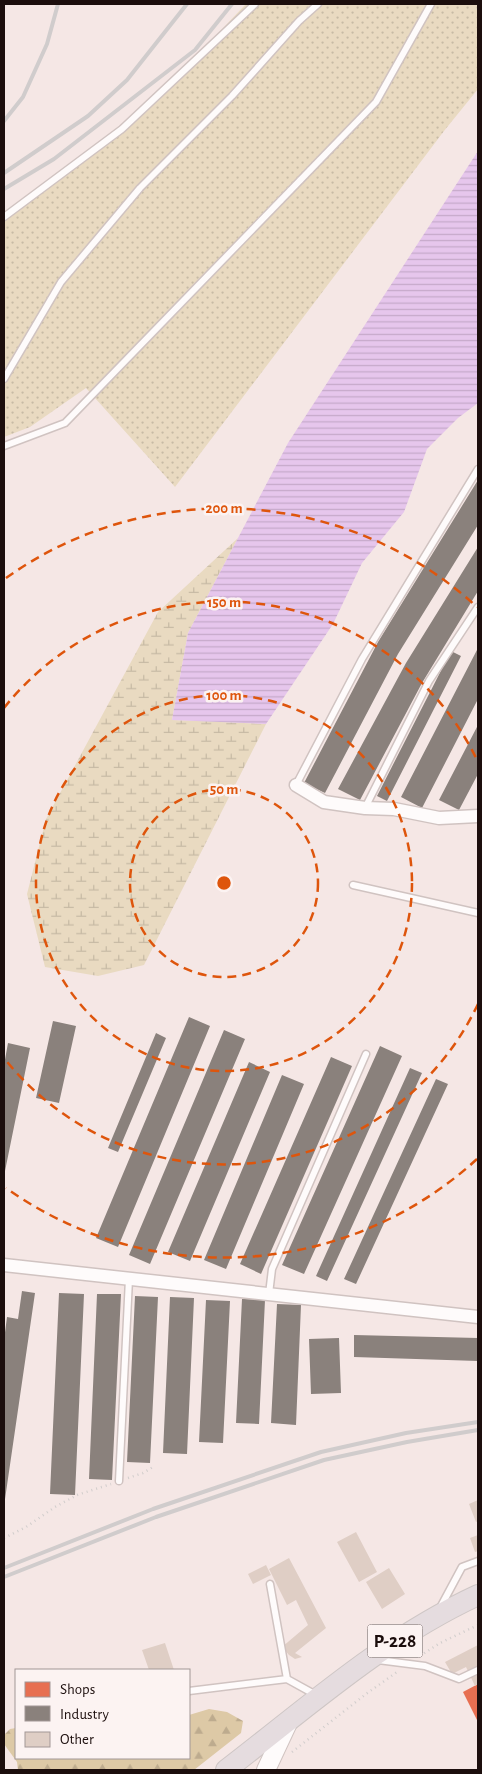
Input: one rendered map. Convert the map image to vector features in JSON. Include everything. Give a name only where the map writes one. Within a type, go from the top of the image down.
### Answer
[{"type":"highway","name":"Р-228","points":[[237,1770],[288,1723],[369,1659],[417,1627],[478,1595]]},
{"type":"highway","name":"Р-228","points":[[226,1770],[288,1723]]},
{"type":"main road","points":[[266,1770],[288,1723]]},
{"type":"street","points":[[296,786],[324,802],[365,808],[394,809],[439,818],[478,816]]},
{"type":"street","points":[[4,1265],[478,1317]]},
{"type":"lane","points":[[4,217],[122,129],[254,4]]},
{"type":"lane","points":[[4,379],[67,274],[140,188],[232,96],[299,20],[318,4]]},
{"type":"lane","points":[[4,446],[65,423],[376,102],[431,4]]},
{"type":"lane","points":[[296,786],[362,659],[478,469]]},
{"type":"lane","points":[[365,808],[429,681],[478,607]]},
{"type":"lane","points":[[353,885],[478,913]]},
{"type":"lane","points":[[269,1294],[272,1269],[366,1054]]},
{"type":"lane","points":[[119,1481],[129,1279]]},
{"type":"lane","points":[[436,1616],[462,1567],[478,1561]]},
{"type":"lane","points":[[270,1584],[287,1679]]},
{"type":"lane","points":[[369,1659],[425,1666],[459,1679],[478,1670]]},
{"type":"lane","points":[[190,1692],[287,1679],[319,1697]]},
{"type":"path","points":[[4,1538],[26,1527],[55,1507],[77,1495],[143,1473],[153,1467]]},
{"type":"path","points":[[290,1753],[366,1694],[409,1664],[440,1643],[478,1625]]},
{"type":"green space","points":[[246,4],[478,4],[478,89],[444,131],[175,487],[86,388],[30,427],[4,437],[4,219],[126,130]]},
{"type":"green space","points":[[238,538],[188,633],[172,720],[266,724],[144,965],[98,976],[45,967],[27,894],[46,819],[158,612]]},
{"type":"green space","points":[[209,1709],[227,1712],[243,1721],[241,1733],[194,1770],[18,1770],[17,1762],[4,1744],[4,1735],[10,1729],[15,1728],[15,1759],[190,1759],[190,1715]]},
{"type":"shaded area","points":[[478,151],[478,403],[458,418],[427,449],[404,512],[362,563],[333,624],[266,724],[172,720],[188,633],[288,443]]},
{"type":"building: Shops","points":[[478,1684],[478,1722],[463,1692]]},
{"type":"building: Industry","points":[[478,480],[478,525],[398,654],[325,793],[304,783],[378,642]]},
{"type":"building: Industry","points":[[478,547],[478,591],[422,683],[360,800],[338,789],[406,663]]},
{"type":"building: Industry","points":[[478,648],[478,699],[422,808],[401,797]]},
{"type":"building: Industry","points":[[451,651],[461,656],[387,801],[377,796]]},
{"type":"building: Industry","points":[[478,725],[478,774],[459,810],[439,800]]},
{"type":"building: Industry","points":[[189,1017],[210,1026],[118,1247],[96,1238]]},
{"type":"building: Industry","points":[[53,1021],[76,1026],[59,1103],[36,1098]]},
{"type":"building: Industry","points":[[224,1030],[245,1039],[150,1264],[129,1255]]},
{"type":"building: Industry","points":[[156,1033],[166,1038],[118,1152],[108,1148]]},
{"type":"building: Industry","points":[[8,1043],[30,1048],[5,1171],[4,1065]]},
{"type":"building: Industry","points":[[380,1046],[402,1056],[304,1274],[282,1265]]},
{"type":"building: Industry","points":[[331,1057],[352,1066],[261,1274],[240,1264]]},
{"type":"building: Industry","points":[[249,1062],[270,1072],[190,1261],[168,1252]]},
{"type":"building: Industry","points":[[410,1068],[422,1073],[327,1281],[316,1276]]},
{"type":"building: Industry","points":[[282,1075],[304,1084],[226,1269],[204,1260]]},
{"type":"building: Industry","points":[[436,1079],[448,1084],[356,1284],[344,1279]]},
{"type":"building: Industry","points":[[22,1291],[35,1293],[4,1506],[4,1340],[7,1317],[18,1319]]},
{"type":"building: Industry","points":[[59,1293],[84,1294],[75,1495],[50,1494]]},
{"type":"building: Industry","points":[[97,1294],[121,1294],[112,1480],[89,1479]]},
{"type":"building: Industry","points":[[135,1296],[158,1297],[150,1463],[127,1462]]},
{"type":"building: Industry","points":[[170,1297],[194,1298],[187,1454],[163,1453]]},
{"type":"building: Industry","points":[[242,1299],[265,1300],[259,1424],[236,1423]]},
{"type":"building: Industry","points":[[206,1300],[230,1301],[223,1443],[199,1442]]},
{"type":"building: Industry","points":[[277,1304],[301,1305],[296,1425],[271,1423]]},
{"type":"building: Industry","points":[[354,1335],[478,1338],[478,1361],[354,1357]]},
{"type":"building: Industry","points":[[339,1338],[341,1393],[311,1394],[309,1339]]},
{"type":"building: Other","points":[[478,1500],[478,1521],[476,1522],[469,1504]]},
{"type":"building: Other","points":[[356,1532],[377,1572],[359,1582],[337,1542]]},
{"type":"building: Other","points":[[478,1535],[478,1551],[475,1552],[470,1538]]},
{"type":"building: Other","points":[[289,1558],[326,1628],[295,1653],[302,1657],[295,1659],[282,1647],[308,1625],[296,1600],[287,1605],[269,1569]]},
{"type":"building: Other","points":[[266,1565],[271,1575],[253,1584],[248,1574]]},
{"type":"building: Other","points":[[389,1568],[405,1594],[382,1609],[366,1582]]},
{"type":"building: Other","points":[[165,1643],[174,1669],[149,1669],[142,1650]]},
{"type":"building: Other","points":[[478,1645],[478,1684],[475,1686],[466,1667],[452,1674],[445,1662]]},
{"type":"railway","points":[[4,121],[23,97],[47,44],[58,4]]},
{"type":"railway","points":[[4,173],[88,116],[127,80],[187,4]]},
{"type":"railway","points":[[4,189],[54,159],[195,50],[232,4]]},
{"type":"railway","points":[[4,1568],[153,1509],[321,1452],[406,1433],[478,1422]]},
{"type":"railway","points":[[4,1577],[156,1517],[324,1460],[407,1442],[478,1430]]}]
